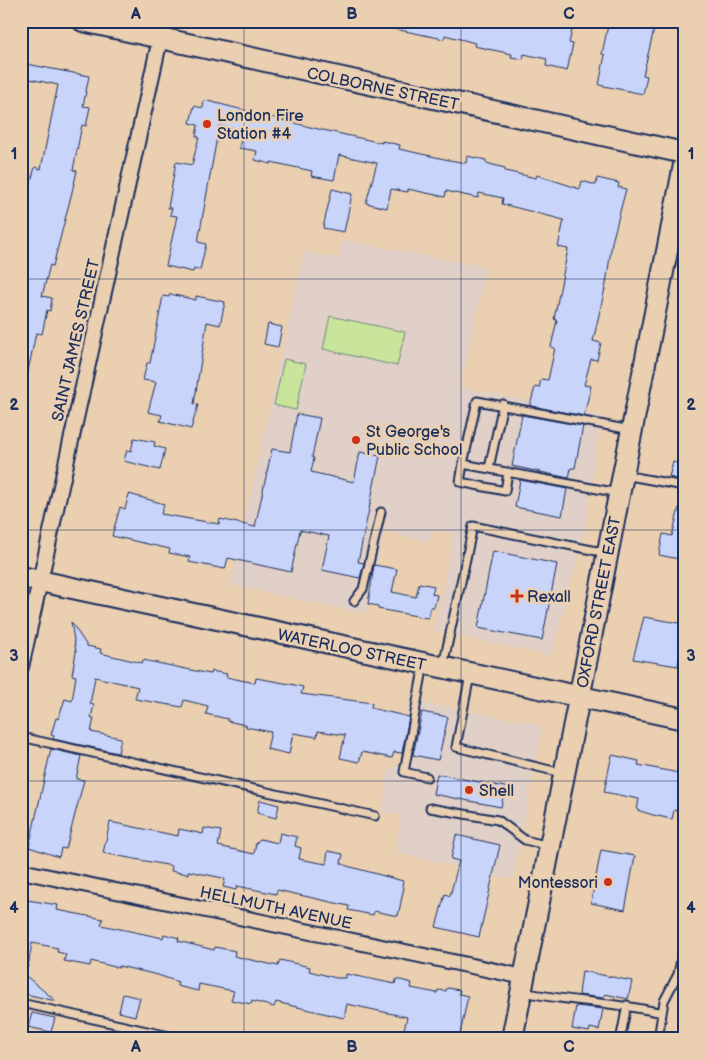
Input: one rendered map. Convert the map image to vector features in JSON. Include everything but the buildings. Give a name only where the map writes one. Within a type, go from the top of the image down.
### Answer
[{"type":"street","name":"COLBORNE STREET","points":[[82,21],[162,30],[684,153]]},
{"type":"street","name":"SAINT JAMES STREET","points":[[21,667],[30,578],[162,30]]},
{"type":"street","name":"OXFORD STREET EAST","points":[[512,1039],[684,165]]},
{"type":"street","name":"WATERLOO STREET","points":[[30,578],[579,698],[684,719]]},
{"type":"street","name":"HELLMUTH AVENUE","points":[[21,870],[523,984]]},
{"type":"lane","points":[[508,472],[504,491],[460,482],[477,401],[503,404],[632,430]]},
{"type":"lane","points":[[489,468],[503,404]]},
{"type":"lane","points":[[463,464],[508,472],[621,484],[684,486]]},
{"type":"lane","points":[[354,601],[363,589],[381,512]]},
{"type":"lane","points":[[427,777],[404,772],[473,526],[608,553]]},
{"type":"lane","points":[[470,674],[456,747],[564,773]]},
{"type":"lane","points":[[21,737],[375,816]]},
{"type":"lane","points":[[430,808],[498,820],[525,840],[550,847]]},
{"type":"lane","points":[[658,1039],[664,1001],[678,974],[684,945]]},
{"type":"lane","points":[[523,984],[552,998],[627,1005],[662,1013]]},
{"type":"lane","points":[[21,1003],[183,1039]]},
{"type":"lane","points":[[621,1036],[627,1005]]},
{"type":"shaded area","name":"St George's Public School","points":[[342,240],[486,267],[461,387],[601,416],[586,525],[551,656],[434,630],[454,533],[431,530],[429,542],[384,531],[365,614],[231,585],[304,251],[339,259]]},
{"type":"shaded area","points":[[409,700],[537,724],[542,730],[513,880],[395,852],[401,816],[382,812],[388,771],[402,764]]},
{"type":"green space","points":[[330,316],[405,332],[397,366],[323,349]]},
{"type":"green space","points":[[284,359],[306,364],[296,410],[274,405]]},
{"type":"place","name":"London Fire Station #4","points":[[207,124]]},
{"type":"place","name":"St George's Public School","points":[[356,440]]},
{"type":"place","name":"Rexall","points":[[517,596]]},
{"type":"place","name":"Shell","points":[[469,790]]},
{"type":"place","name":"Montessori","points":[[608,882]]}]
